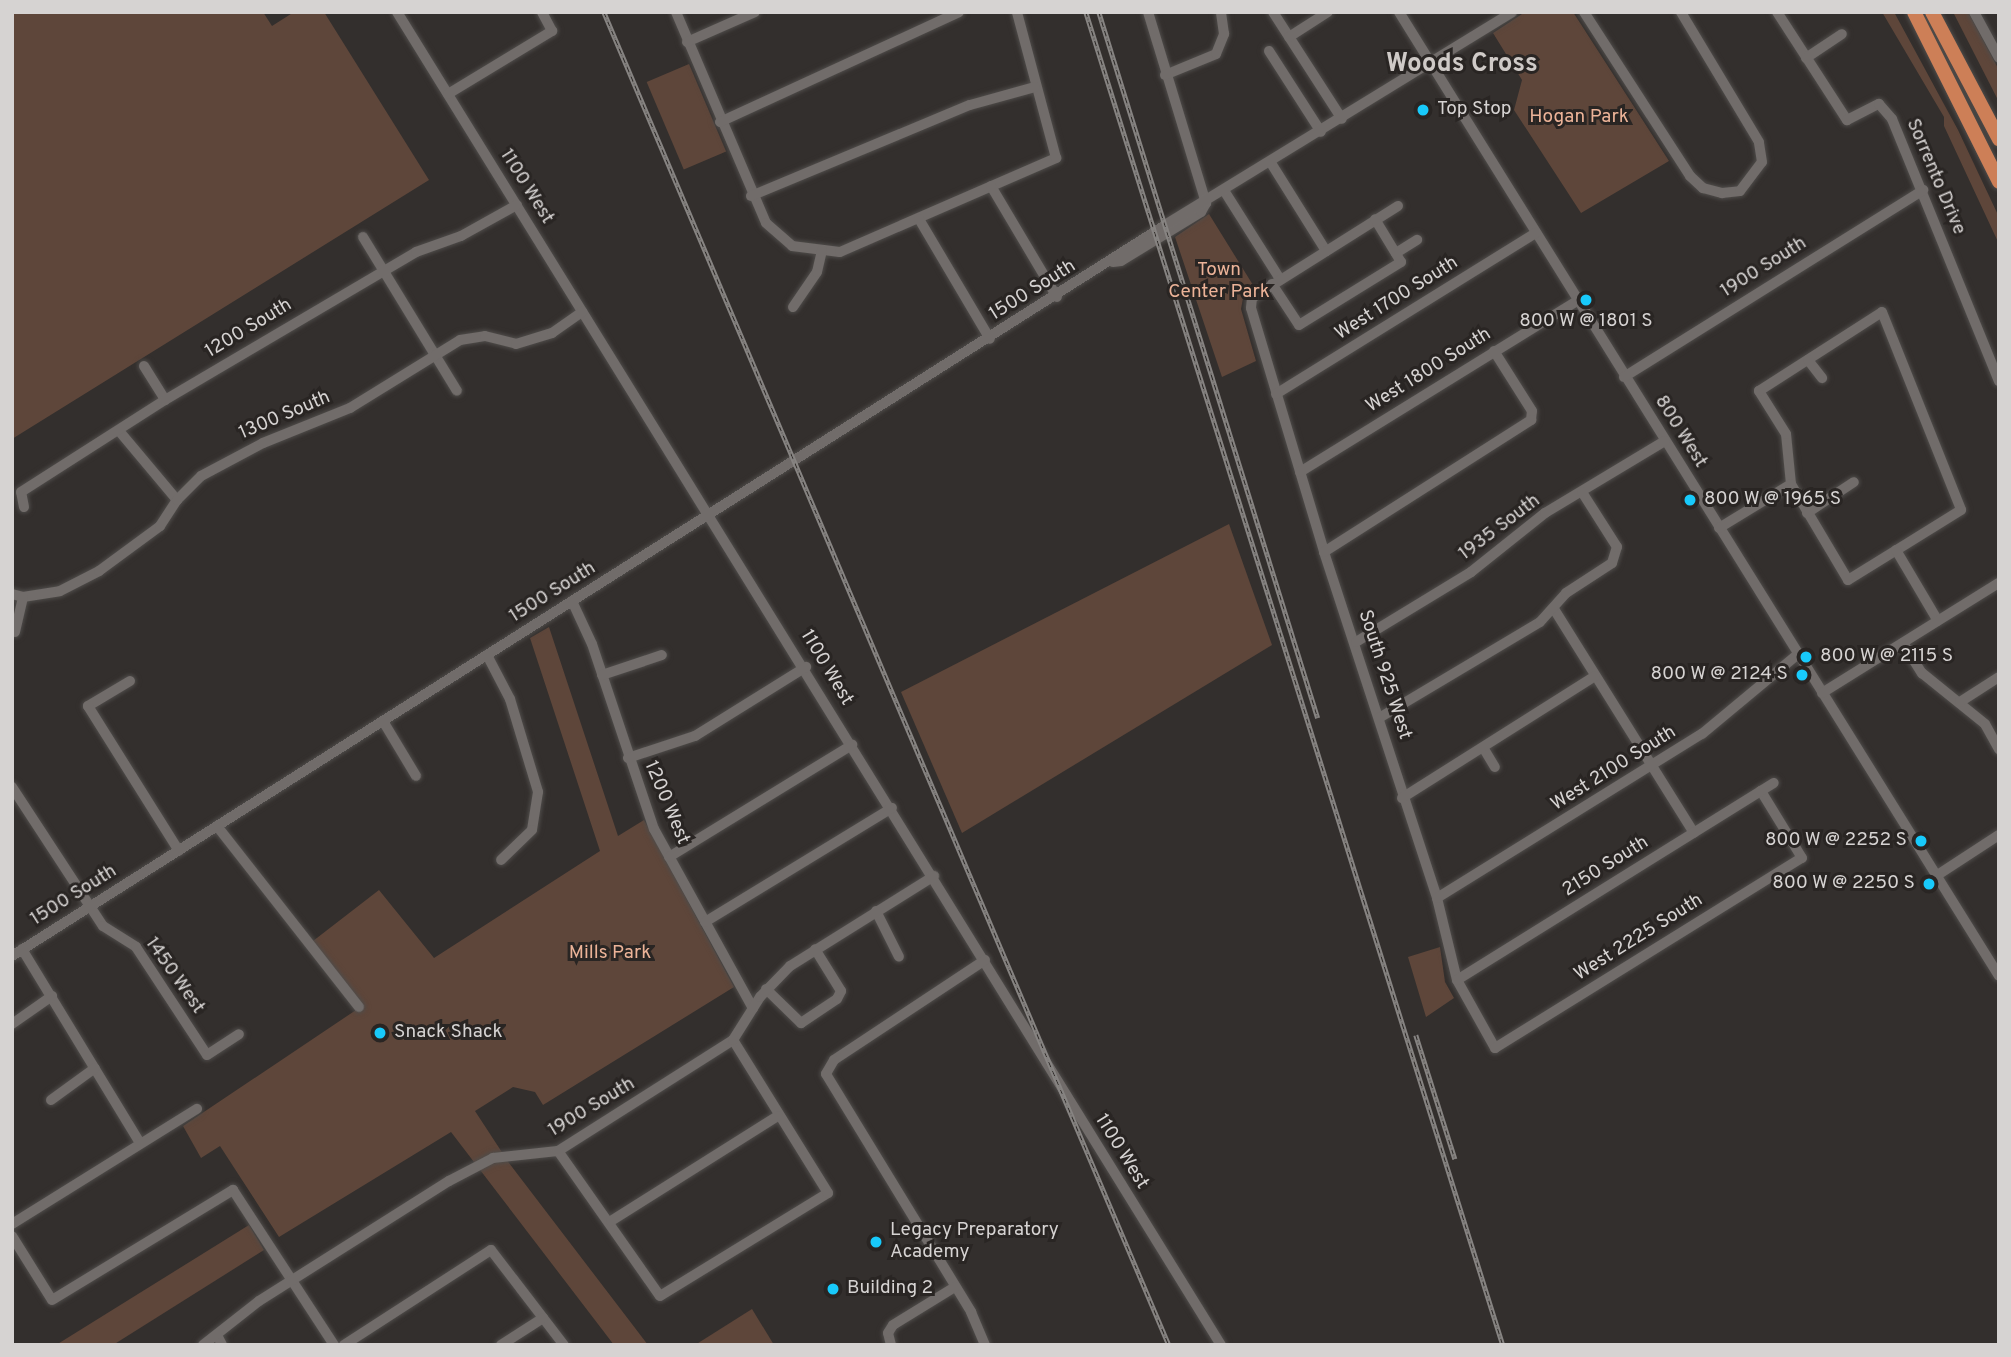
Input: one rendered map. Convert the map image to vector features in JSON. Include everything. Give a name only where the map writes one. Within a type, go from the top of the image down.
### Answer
[{"type":"highway","points":[[1914,12],[1999,182]]},
{"type":"highway","points":[[1932,12],[1999,139]]},
{"type":"street","name":"1100 West","points":[[397,12],[806,667],[985,960],[1021,1027],[1222,1345]]},
{"type":"street","points":[[447,94],[552,31],[542,12]]},
{"type":"street","points":[[676,12],[751,196],[775,234],[793,246],[820,251],[840,251],[1056,158],[1017,12]]},
{"type":"street","points":[[687,42],[755,12]]},
{"type":"street","points":[[720,122],[959,12]]},
{"type":"street","points":[[1147,12],[1206,204]]},
{"type":"street","points":[[1165,75],[1216,54],[1224,34],[1221,12]]},
{"type":"street","points":[[1273,12],[1342,119]]},
{"type":"street","points":[[1289,37],[1328,12]]},
{"type":"street","name":"800 West","points":[[1399,12],[1999,975]]},
{"type":"street","name":"1500 South","points":[[12,956],[1113,262],[1175,218],[1206,204],[1511,12]]},
{"type":"street","points":[[1584,12],[1675,156],[1703,188],[1722,193],[1741,191],[1762,162],[1750,125],[1681,12]]},
{"type":"street","name":"Sorrento Drive","points":[[1777,12],[1846,120],[1879,103],[1903,140],[1999,381]]},
{"type":"street","points":[[1974,12],[1999,58]]},
{"type":"street","points":[[1806,58],[1842,34]]},
{"type":"street","points":[[1269,51],[1321,132]]},
{"type":"street","points":[[751,196],[970,105],[1035,87]]},
{"type":"street","points":[[1271,163],[1326,251]]},
{"type":"street","points":[[991,186],[1057,297]]},
{"type":"street","name":"1900 South","points":[[1625,377],[1923,190]]},
{"type":"street","points":[[1225,192],[1299,325],[1401,262],[1375,219]]},
{"type":"street","name":"1200 South","points":[[24,507],[21,492],[120,432],[165,400],[415,252],[461,236],[517,205]]},
{"type":"street","points":[[1276,282],[1398,206]]},
{"type":"street","points":[[919,219],[990,339]]},
{"type":"street","name":"West 1700 South","points":[[1276,394],[1536,233]]},
{"type":"street","points":[[363,237],[457,391]]},
{"type":"street","points":[[1396,253],[1417,240]]},
{"type":"street","points":[[793,307],[817,272],[820,251]]},
{"type":"street","name":"South 925 West","points":[[1276,282],[1252,298],[1251,308],[1324,552],[1356,642],[1402,798],[1437,898],[1457,980],[1495,1048]]},
{"type":"street","name":"West 1800 South","points":[[1300,472],[1577,301]]},
{"type":"street","name":"1300 South","points":[[18,596],[60,591],[99,571],[160,526],[177,500],[201,476],[234,457],[350,408],[460,340],[485,336],[516,345],[552,333],[582,312]]},
{"type":"street","points":[[1882,312],[1961,510],[1849,580],[1791,484],[1786,434],[1759,391],[1808,360],[1882,312]]},
{"type":"street","points":[[1324,552],[1521,431],[1531,420],[1532,411],[1494,351]]},
{"type":"street","points":[[1808,360],[1822,378]]},
{"type":"street","points":[[144,366],[165,400]]},
{"type":"street","points":[[120,432],[177,500]]},
{"type":"street","name":"1935 South","points":[[1356,642],[1471,572],[1545,513],[1665,441]]},
{"type":"street","points":[[1807,513],[1854,482]]},
{"type":"street","points":[[1719,528],[1791,484]]},
{"type":"street","points":[[1379,718],[1540,622],[1566,593],[1612,563],[1617,547],[1582,492]]},
{"type":"street","points":[[1896,550],[1938,621]]},
{"type":"street","points":[[1822,693],[1999,583]]},
{"type":"street","points":[[15,632],[18,596]]},
{"type":"street","name":"1200 West","points":[[572,601],[602,675],[628,758],[669,857],[752,1008]]},
{"type":"street","points":[[1554,609],[1695,833]]},
{"type":"street","points":[[1903,643],[1922,673],[1985,724],[1999,749]]},
{"type":"street","name":"West 2100 South","points":[[1437,898],[1652,768],[1702,734],[1798,654]]},
{"type":"street","points":[[487,655],[510,699],[538,792],[532,830],[501,860]]},
{"type":"street","points":[[602,675],[662,655]]},
{"type":"street","points":[[628,758],[695,736],[806,667]]},
{"type":"street","points":[[1402,798],[1484,749],[1595,676]]},
{"type":"street","points":[[1960,702],[1999,677]]},
{"type":"street","points":[[131,681],[88,706],[179,851]]},
{"type":"street","points":[[383,721],[416,775]]},
{"type":"street","points":[[669,857],[852,745]]},
{"type":"street","points":[[1484,749],[1495,767]]},
{"type":"street","name":"2150 South","points":[[1457,980],[1774,783]]},
{"type":"street","name":"1450 West","points":[[12,787],[103,926],[136,947],[207,1055],[239,1034]]},
{"type":"street","name":"West 2225 South","points":[[1495,1048],[1802,858],[1761,791]]},
{"type":"street","points":[[705,922],[892,808]]},
{"type":"street","points":[[217,826],[359,1007]]},
{"type":"street","points":[[1936,876],[1999,835]]},
{"type":"street","name":"1900 South","points":[[203,1345],[220,1340],[250,1307],[483,1162],[558,1151],[733,1040],[766,989],[815,949],[934,876]]},
{"type":"street","points":[[876,911],[899,957]]},
{"type":"street","points":[[22,949],[141,1143]]},
{"type":"street","points":[[766,989],[797,1022],[806,1021],[841,993],[815,949]]},
{"type":"street","points":[[985,960],[834,1060],[826,1070],[829,1085],[955,1287],[985,1345]]},
{"type":"street","points":[[12,1024],[52,996]]},
{"type":"street","points":[[558,1151],[611,1221],[660,1296],[828,1193],[733,1040]]},
{"type":"street","points":[[51,1100],[95,1068]]},
{"type":"street","points":[[12,1224],[197,1109]]},
{"type":"street","points":[[611,1221],[778,1116]]},
{"type":"street","points":[[12,1236],[52,1300],[227,1191],[241,1197],[334,1345]]},
{"type":"street","points":[[344,1345],[491,1250],[564,1345]]},
{"type":"street","points":[[891,1345],[888,1333],[896,1323],[955,1287]]},
{"type":"street","points":[[501,1345],[543,1318]]},
{"type":"green space","points":[[12,12],[263,12],[272,26],[294,12],[324,12],[429,180],[12,439]]},
{"type":"green space","name":"Hogan Park","points":[[1525,12],[1573,12],[1669,161],[1581,213],[1514,110],[1522,80],[1493,33]]},
{"type":"green space","points":[[1882,12],[1894,12],[1958,130],[1999,217],[1999,244],[1944,126],[1944,117]]},
{"type":"green space","points":[[1953,12],[1968,12],[1999,70],[1999,102]]},
{"type":"green space","points":[[689,64],[726,151],[684,169],[647,82]]},
{"type":"green space","name":"Town Center Park","points":[[1209,214],[1253,285],[1244,293],[1241,309],[1256,361],[1222,377],[1175,237]]},
{"type":"green space","points":[[1229,524],[1272,645],[962,833],[901,692]]},
{"type":"green space","name":"Mills Park","points":[[549,627],[618,836],[644,820],[734,987],[543,1105],[535,1092],[513,1087],[475,1111],[509,1163],[648,1345],[614,1345],[451,1132],[279,1237],[220,1146],[201,1158],[183,1126],[356,1010],[313,941],[379,890],[434,958],[600,851],[530,638]]},
{"type":"green space","points":[[1440,947],[1445,982],[1454,998],[1426,1017],[1408,957]]},
{"type":"green space","points":[[249,1225],[264,1250],[113,1345],[56,1345]]},
{"type":"green space","points":[[752,1309],[774,1345],[695,1345]]},
{"type":"railway","points":[[604,12],[1169,1345]]},
{"type":"railway","points":[[1086,12],[1503,1345]]},
{"type":"railway","points":[[1099,12],[1318,718]]},
{"type":"railway","points":[[1416,1035],[1455,1159]]},
{"type":"place","name":"Top Stop","points":[[1423,110]]},
{"type":"place","name":"800 W @ 1801 S","points":[[1586,300]]},
{"type":"place","name":"800 W @ 1965 S","points":[[1690,500]]},
{"type":"place","name":"800 W @ 2115 S","points":[[1806,657]]},
{"type":"place","name":"800 W @ 2124 S","points":[[1802,675]]},
{"type":"place","name":"800 W @ 2252 S","points":[[1921,841]]},
{"type":"place","name":"800 W @ 2250 S","points":[[1929,884]]},
{"type":"place","name":"Snack Shack","points":[[380,1033]]},
{"type":"place","name":"Legacy Preparatory Academy","points":[[876,1242]]},
{"type":"place","name":"Building 2","points":[[833,1289]]},
{"type":"district","name":"Woods Cross","points":[[1462,65]]}]
